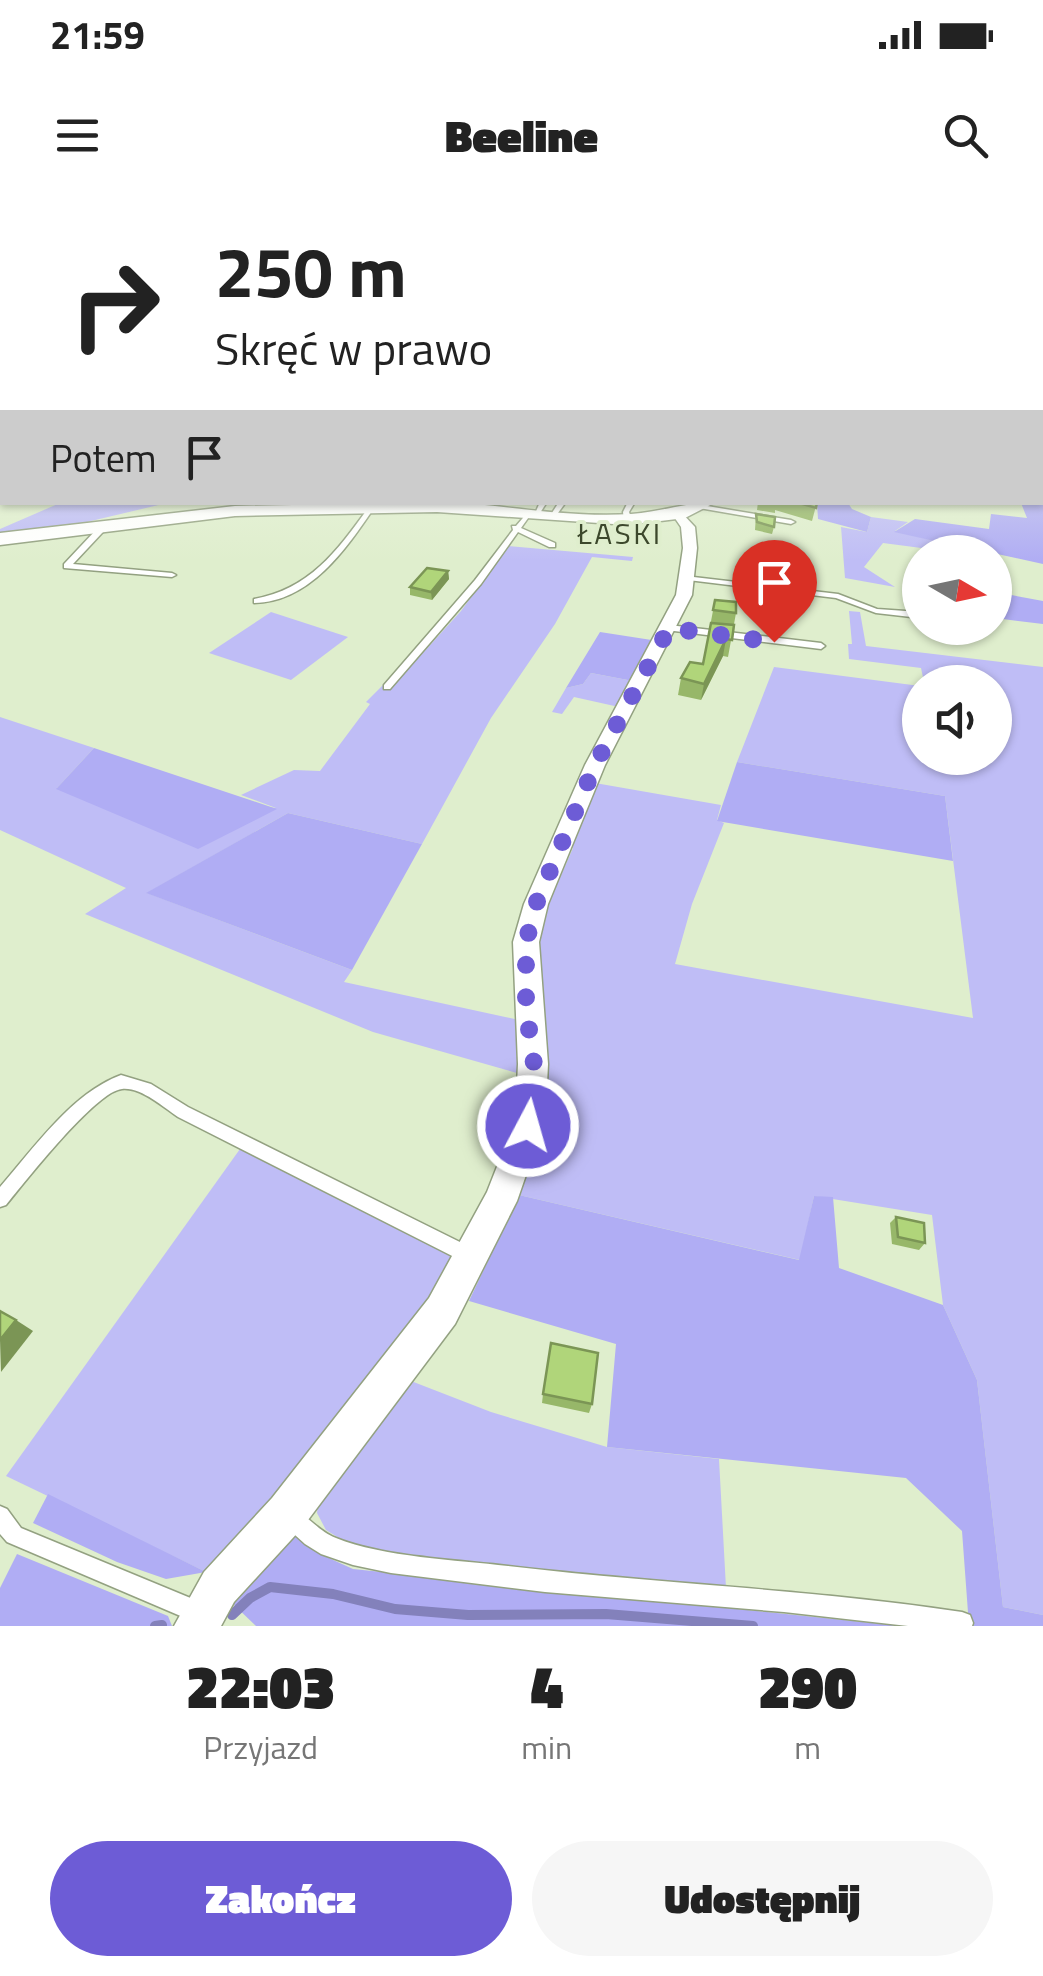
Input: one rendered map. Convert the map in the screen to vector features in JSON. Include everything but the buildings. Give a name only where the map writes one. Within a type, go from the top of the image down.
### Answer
[{"type":"street","points":[[0,539],[235,511],[478,506],[540,513],[696,508],[688,527],[684,596],[595,765],[536,904],[526,942],[526,1008],[534,1064],[528,1126],[500,1202],[442,1312],[287,1514],[219,1587],[200,1620]]},
{"type":"lane","points":[[258,601],[276,598],[308,581],[371,508]]},
{"type":"lane","points":[[696,508],[791,522]]},
{"type":"lane","points":[[387,687],[540,513],[552,545]]},
{"type":"lane","points":[[100,526],[100,532],[67,566],[172,575]]},
{"type":"lane","points":[[688,578],[838,596],[876,611],[902,613]]},
{"type":"lane","points":[[669,628],[821,646]]},
{"type":"lane","points":[[0,1199],[96,1094],[117,1082],[138,1085],[183,1112],[472,1258]]},
{"type":"lane","points":[[287,1514],[331,1548],[370,1558],[561,1584],[733,1600],[846,1604],[962,1623]]},
{"type":"lane","points":[[0,1516],[14,1534],[200,1620]]},
{"type":"shaded area","points":[[55,505],[159,505],[53,530],[0,537],[0,529]]},
{"type":"shaded area","points":[[817,505],[849,505],[871,517],[867,532],[818,519]]},
{"type":"shaded area","points":[[1022,505],[1043,505],[1043,564],[1012,557],[1012,535],[894,532],[915,519],[989,529],[991,514],[1027,518]]},
{"type":"shaded area","points":[[871,517],[908,522],[895,531],[911,535],[902,535],[902,546],[883,543],[864,567],[895,587],[845,578],[841,527],[867,532]]},
{"type":"shaded area","points":[[508,546],[633,557],[632,561],[592,557],[555,624],[491,718],[422,844],[288,813],[147,893],[352,970],[344,982],[519,1020],[524,1075],[373,1032],[85,914],[126,888],[0,830],[0,717],[94,748],[57,788],[276,808],[241,795],[294,770],[320,771],[370,704],[366,702],[399,669],[385,688],[391,688],[461,611]]},
{"type":"shaded area","points":[[1012,595],[1043,601],[1043,624],[1012,620]]},
{"type":"shaded area","points":[[849,611],[860,612],[866,646],[1043,667],[1043,1615],[1003,1607],[977,1380],[943,1305],[932,1215],[814,1196],[800,1260],[519,1195],[531,1157],[533,939],[573,848],[569,846],[595,783],[721,805],[717,820],[724,823],[692,904],[675,964],[973,1018],[945,796],[737,762],[774,667],[902,684],[902,775],[1012,775],[1012,665],[902,666],[849,659],[848,644],[852,644]]},
{"type":"shaded area","points":[[271,612],[348,637],[291,680],[209,653]]},
{"type":"shaded area","points":[[600,632],[658,641],[633,681],[591,673],[583,684],[566,688]]},
{"type":"shaded area","points":[[591,673],[633,681],[619,707],[574,697],[562,714],[552,712],[566,688],[583,684]]},
{"type":"shaded area","points":[[94,748],[277,809],[198,849],[56,789]]},
{"type":"shaded area","points":[[737,762],[945,796],[953,861],[717,821]]},
{"type":"shaded area","points":[[288,813],[422,844],[352,970],[146,893]]},
{"type":"shaded area","points":[[240,1149],[461,1259],[360,1409],[206,1572],[6,1476]]},
{"type":"shaded area","points":[[519,1195],[799,1260],[814,1196],[833,1197],[839,1268],[943,1305],[977,1380],[1003,1607],[1043,1615],[1043,1626],[969,1626],[962,1531],[906,1478],[607,1447],[616,1344],[469,1301]]},
{"type":"shaded area","points":[[411,1381],[491,1412],[607,1447],[719,1459],[726,1588],[411,1564],[347,1543],[326,1530],[317,1513],[319,1498]]},
{"type":"shaded area","points":[[48,1494],[206,1572],[166,1579],[117,1562],[33,1523]]},
{"type":"shaded area","points":[[293,1530],[320,1554],[353,1569],[901,1626],[256,1626],[232,1603]]},
{"type":"shaded area","points":[[17,1554],[168,1616],[172,1626],[0,1626],[0,1588]]},
{"type":"waterway","points":[[232,1615],[250,1598],[270,1587],[333,1594],[395,1609],[468,1615],[606,1614],[753,1626]]},
{"type":"waterway","points":[[155,1626],[162,1625]]},
{"type":"district","name":"ŁASKI","points":[[620,534]]},
{"type":"route","points":[[528,1126],[534,1064],[526,1008],[526,942],[536,904],[595,765],[669,628],[774,642]]}]
